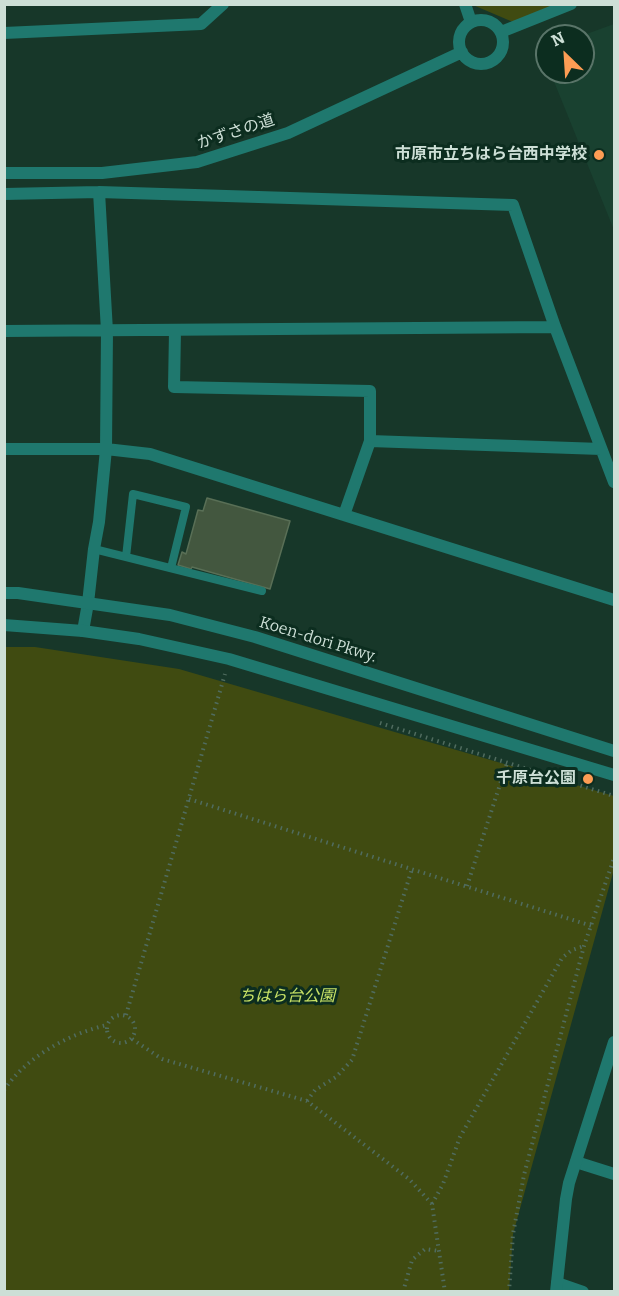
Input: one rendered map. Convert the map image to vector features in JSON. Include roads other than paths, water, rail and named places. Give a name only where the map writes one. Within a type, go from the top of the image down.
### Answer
[{"type":"street","points":[[4,33],[201,24],[223,4]]},
{"type":"street","points":[[465,4],[471,22]]},
{"type":"street","points":[[501,32],[571,4]]},
{"type":"street","points":[[488,21],[501,32],[503,49],[492,62],[474,63],[462,52],[459,44],[460,35],[471,22],[488,21]]},
{"type":"street","name":"かずさの道","points":[[4,173],[102,173],[197,162],[288,133],[462,52]]},
{"type":"street","points":[[4,194],[99,192],[513,205],[555,327],[615,482]]},
{"type":"street","points":[[83,630],[99,522],[106,449],[107,331],[99,192]]},
{"type":"street","points":[[4,331],[555,327]]},
{"type":"street","points":[[175,331],[174,387],[370,391],[370,441],[344,515]]},
{"type":"street","points":[[370,441],[601,449]]},
{"type":"street","points":[[4,449],[106,449],[150,454],[615,600]]},
{"type":"street","name":"Koen-dori Pkwy.","points":[[4,593],[18,593],[170,615],[255,637],[615,751]]},
{"type":"street","points":[[4,625],[83,630],[139,639],[229,659],[615,775]]},
{"type":"street","points":[[583,1292],[557,1287],[566,1199],[614,1045]]},
{"type":"street","points":[[576,1162],[615,1174]]},
{"type":"lane","points":[[126,556],[133,494],[186,507],[171,568]]},
{"type":"lane","points":[[94,549],[262,591]]},
{"type":"place","name":"市原市立ちはら台西中学校","points":[[599,155]]},
{"type":"place","name":"千原台公園","points":[[588,779]]},
{"type":"park label","name":"ちはら台公園","points":[[287,997]]}]
